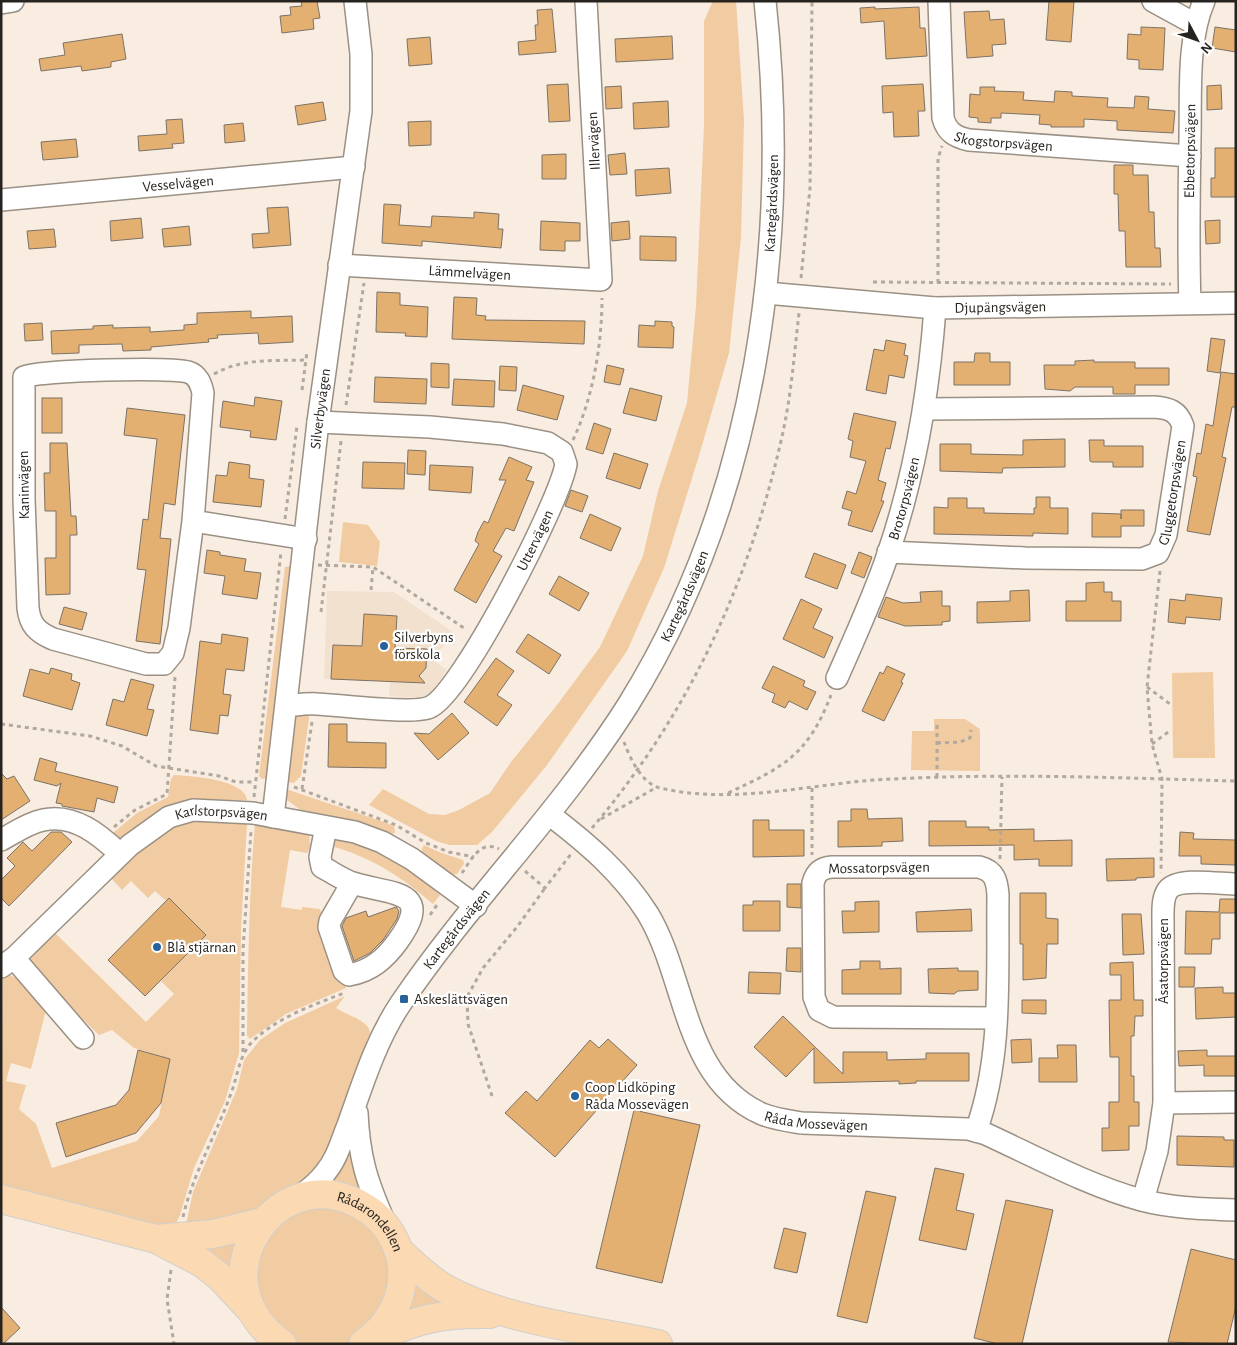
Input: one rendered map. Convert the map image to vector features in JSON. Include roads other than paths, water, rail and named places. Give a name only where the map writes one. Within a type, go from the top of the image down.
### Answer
[{"type":"main road","name":"Rådarondellen","points":[[260,1327],[246,1298],[243,1271],[249,1245],[263,1222],[278,1209],[295,1200],[322,1195],[348,1200],[372,1212],[394,1240],[402,1273],[397,1302],[382,1328],[364,1344]]},
{"type":"main road","points":[[1,1199],[156,1239],[202,1263],[220,1277],[260,1327],[282,1344]]},
{"type":"main road","points":[[156,1239],[214,1234],[263,1222]]},
{"type":"main road","points":[[394,1240],[421,1271],[445,1288],[480,1303],[514,1314],[658,1344]]},
{"type":"main road","points":[[364,1344],[392,1330],[434,1316],[452,1313],[514,1314]]},
{"type":"street","points":[[1,3],[13,1]]},
{"type":"street","name":"Silverbyvägen","points":[[273,817],[318,422],[361,112],[362,75],[355,1]]},
{"type":"street","name":"Illervägen","points":[[586,1],[601,280]]},
{"type":"street","name":"Kartegårdsvägen","points":[[295,1200],[313,1187],[341,1148],[372,1057],[393,1015],[476,906],[550,815],[632,697],[680,606],[707,543],[743,420],[758,351],[766,293],[772,155],[771,92],[765,1]]},
{"type":"street","name":"Skogstorpsvägen","points":[[939,1],[943,118],[947,129],[953,135],[969,140],[1190,156]]},
{"type":"street","points":[[1153,1],[1195,24]]},
{"type":"street","name":"Ebbetorpsvägen","points":[[1189,293],[1190,156],[1195,24],[1204,1]]},
{"type":"street","name":"Vesselvägen","points":[[1,200],[354,167]]},
{"type":"street","name":"Lämmelvägen","points":[[339,265],[601,280]]},
{"type":"street","name":"Djupängsvägen","points":[[766,293],[935,308],[1189,293],[1236,303]]},
{"type":"street","name":"Brotorpsvägen","points":[[837,678],[888,552],[924,409],[935,308]]},
{"type":"street","name":"Kaninvägen","points":[[150,369],[176,370],[190,373],[200,382],[203,393],[193,521],[179,628],[174,653],[169,660],[157,665],[146,664],[53,639],[40,633],[29,619],[24,499],[22,381],[24,377],[29,375],[150,369]]},
{"type":"street","name":"Gluggetorpsvägen","points":[[888,552],[1025,558],[1132,559],[1151,557],[1158,553],[1166,535],[1182,426],[1180,419],[1174,412],[1154,407],[924,409]]},
{"type":"street","name":"Uttervägen","points":[[287,706],[315,704],[414,710],[431,707],[444,696],[481,640],[547,515],[565,473],[565,457],[556,447],[548,443],[503,434],[450,429],[318,422]]},
{"type":"street","points":[[193,521],[306,539]]},
{"type":"street","name":"Karlstorpsvägen","points":[[7,963],[120,854],[156,825],[180,814],[206,810],[273,817],[355,832],[382,842],[412,859],[476,906]]},
{"type":"street","name":"Råda Mossevägen","points":[[550,815],[613,868],[648,915],[661,942],[706,1062],[725,1088],[735,1097],[762,1114],[802,1123],[976,1131],[1104,1187],[1143,1200],[1186,1208],[1236,1210]]},
{"type":"street","points":[[1,840],[33,824],[50,819],[86,827],[103,838],[120,854]]},
{"type":"street","points":[[326,827],[320,864],[352,883],[403,894],[411,904],[412,910],[412,918],[407,928],[379,963],[349,975],[344,971],[329,927],[352,883]]},
{"type":"street","name":"Mossatorpsvägen","points":[[832,867],[979,867],[988,869],[994,876],[998,895],[996,1018],[834,1017],[819,1010],[814,997],[813,883],[817,873],[824,868],[832,867]]},
{"type":"street","name":"Åsatorpsvägen","points":[[1143,1200],[1157,1151],[1164,1103],[1163,906],[1169,888],[1178,884],[1236,884]]},
{"type":"street","points":[[7,963],[83,1038]]},
{"type":"street","points":[[976,1131],[994,1066],[996,1018]]},
{"type":"street","points":[[1164,1103],[1236,1102]]},
{"type":"street","name":"Kartegårdsvägen","points":[[357,1103],[361,1159],[367,1181],[394,1240]]},
{"type":"place","name":"Silverbyns förskola","points":[[384,646]]},
{"type":"place","name":"Blå stjärnan","points":[[157,947]]},
{"type":"place","name":"Askeslättsvägen","points":[[404,999]]},
{"type":"place","name":"Coop Lidköping Råda Mossevägen","points":[[575,1096]]}]
